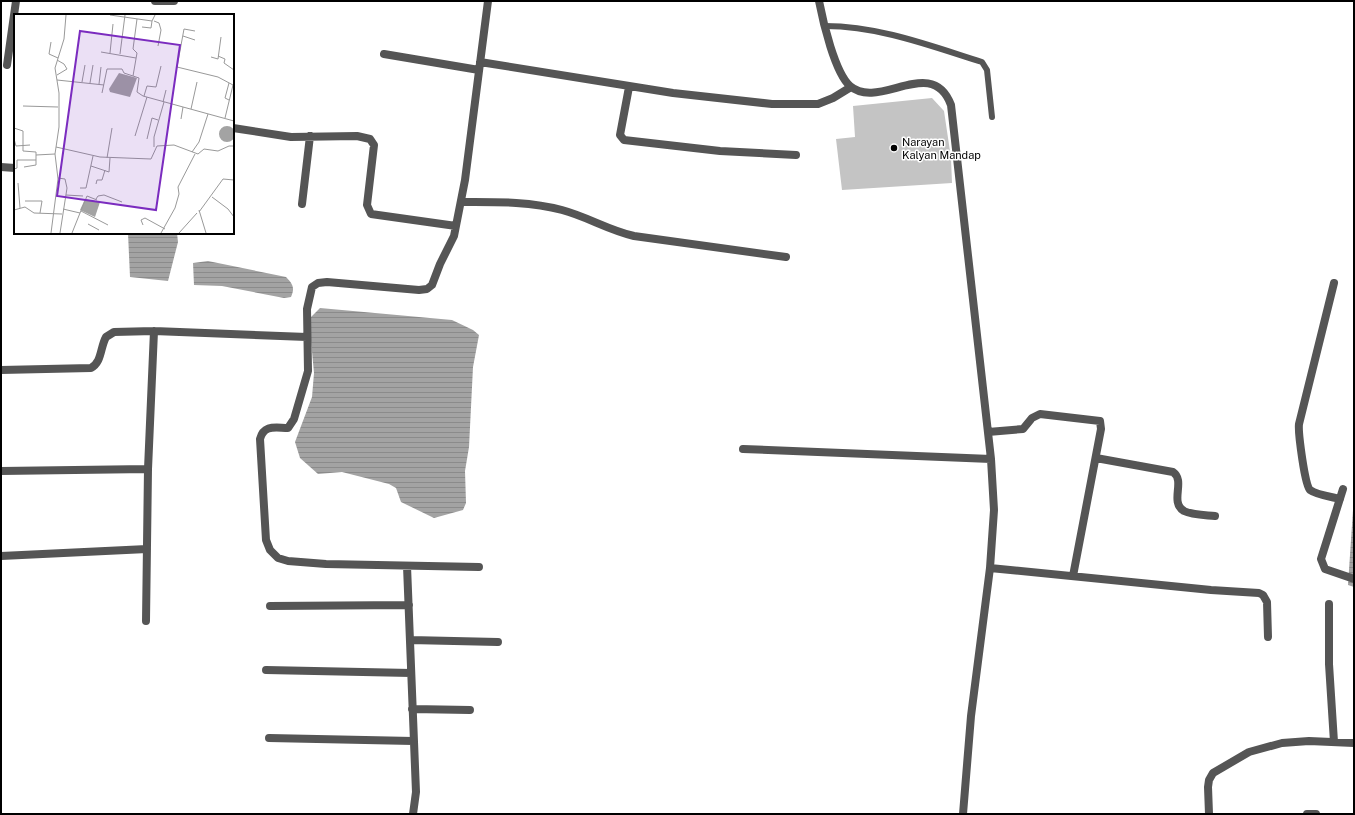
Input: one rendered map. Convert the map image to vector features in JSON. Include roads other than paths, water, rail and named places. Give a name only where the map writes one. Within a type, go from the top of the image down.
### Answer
[{"type":"street","points":[[14,14],[16,1]]},
{"type":"street","points":[[155,1],[174,1]]},
{"type":"street","points":[[479,567],[326,564],[278,558],[270,550],[266,540],[260,438],[265,429],[288,428],[291,425],[308,371],[307,309],[312,287],[318,283],[327,282],[419,290],[427,289],[432,284],[454,236],[461,202],[488,1]]},
{"type":"street","points":[[819,1],[837,67],[843,78],[851,87],[858,91],[874,92],[922,83],[932,84],[940,88],[948,95],[951,104],[991,459],[994,510],[990,568],[971,716],[963,814]]},
{"type":"street","points":[[7,65],[14,15]]},
{"type":"street","points":[[384,54],[737,101],[799,105],[818,104],[833,98],[851,87]]},
{"type":"street","points":[[629,87],[620,135],[624,140],[720,151],[796,155]]},
{"type":"street","points":[[234,128],[276,136],[357,136],[370,139],[374,145],[367,205],[370,214],[456,226]]},
{"type":"street","points":[[302,204],[310,136]]},
{"type":"street","points":[[1,167],[14,168]]},
{"type":"street","points":[[461,202],[534,205],[561,210],[585,217],[612,231],[634,236],[786,257]]},
{"type":"street","points":[[1334,283],[1299,424],[1298,434],[1304,460],[1307,487],[1310,491],[1340,499]]},
{"type":"street","points":[[1,370],[91,368],[96,365],[103,342],[109,334],[114,332],[154,331],[307,337]]},
{"type":"street","points":[[146,621],[148,469],[154,331]]},
{"type":"street","points":[[988,432],[1023,429],[1032,418],[1040,414],[1096,420],[1102,425],[1073,576]]},
{"type":"street","points":[[743,449],[991,459]]},
{"type":"street","points":[[1096,458],[1173,472],[1179,479],[1178,497],[1181,508],[1185,512],[1215,516]]},
{"type":"street","points":[[1,471],[148,469]]},
{"type":"street","points":[[1343,490],[1321,559],[1324,569],[1354,579]]},
{"type":"street","points":[[1,556],[147,549]]},
{"type":"street","points":[[407,566],[416,792],[413,814]]},
{"type":"street","points":[[990,568],[1211,590],[1259,592],[1264,594],[1267,602],[1268,637]]},
{"type":"street","points":[[1329,604],[1329,664],[1334,742]]},
{"type":"street","points":[[270,606],[408,605]]},
{"type":"street","points":[[410,640],[498,642]]},
{"type":"street","points":[[266,670],[411,673]]},
{"type":"street","points":[[412,709],[470,710]]},
{"type":"street","points":[[269,738],[413,741]]},
{"type":"street","points":[[1208,814],[1208,787],[1209,780],[1213,773],[1249,752],[1282,743],[1309,741],[1354,744]]},
{"type":"street","points":[[1307,814],[1316,814]]},
{"type":"lane","points":[[825,26],[858,28],[896,35],[982,62],[987,70],[992,117]]},
{"type":"place","name":"Narayan Kalyan Mandap","points":[[894,148]]}]
